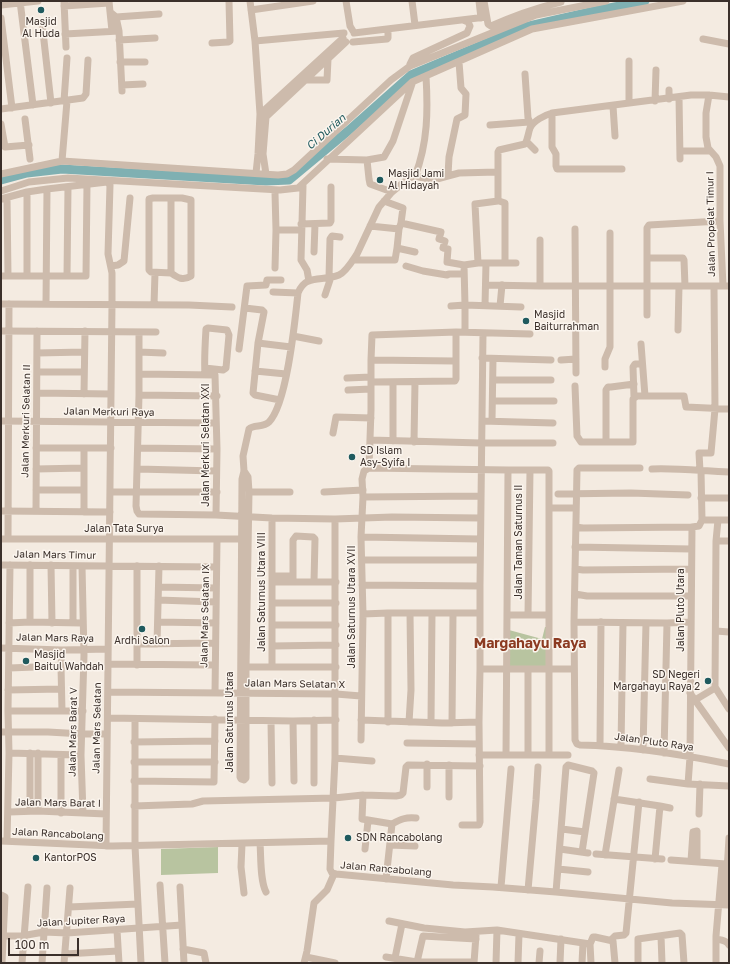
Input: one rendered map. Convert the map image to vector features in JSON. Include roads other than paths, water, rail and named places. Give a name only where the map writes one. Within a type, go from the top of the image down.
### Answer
[{"type":"street","points":[[1,6],[20,2],[38,1]]},
{"type":"street","points":[[212,43],[230,41],[229,1]]},
{"type":"street","points":[[250,1],[255,41],[262,142]]},
{"type":"street","points":[[251,10],[282,3],[313,1]]},
{"type":"street","points":[[303,78],[328,59],[347,35],[346,1]]},
{"type":"street","points":[[479,1],[483,17],[491,26],[517,14],[561,2]]},
{"type":"street","points":[[483,17],[484,1]]},
{"type":"street","points":[[1,174],[62,161],[256,174],[287,174],[294,170],[391,80],[410,66],[536,15],[606,1]]},
{"type":"street","points":[[1,191],[29,182],[68,178],[189,186],[286,190],[298,188],[327,159],[412,82],[536,28],[683,1]]},
{"type":"street","points":[[20,2],[33,105]]},
{"type":"street","points":[[66,48],[64,3],[109,2],[113,14],[115,31],[119,40],[122,88],[143,84]]},
{"type":"street","points":[[412,5],[415,25]]},
{"type":"street","points":[[113,14],[159,14]]},
{"type":"street","points":[[255,41],[347,35],[387,39],[388,29],[483,17]]},
{"type":"street","points":[[1,18],[12,108]]},
{"type":"street","points":[[410,64],[413,58],[467,33],[470,26],[468,22],[463,20]]},
{"type":"street","points":[[42,23],[51,103]]},
{"type":"street","points":[[65,34],[115,31]]},
{"type":"street","points":[[260,114],[272,106],[303,78],[347,35]]},
{"type":"street","points":[[119,40],[155,38]]},
{"type":"street","points":[[703,39],[729,44]]},
{"type":"street","points":[[62,161],[67,58]]},
{"type":"street","points":[[303,78],[327,80],[328,59]]},
{"type":"street","points":[[1,109],[80,99],[86,95],[88,60]]},
{"type":"street","points":[[629,61],[629,104]]},
{"type":"street","points":[[120,62],[145,62]]},
{"type":"street","points":[[448,175],[449,157],[457,119],[465,115],[466,94],[461,88],[459,62]]},
{"type":"street","points":[[656,70],[656,101]]},
{"type":"street","points":[[498,201],[498,151],[522,146],[527,142],[530,124],[527,113],[525,74]]},
{"type":"street","points":[[415,176],[426,131],[428,104],[426,76]]},
{"type":"street","points":[[327,159],[367,160],[384,157],[393,142],[412,82]]},
{"type":"street","points":[[669,90],[669,99]]},
{"type":"street","points":[[490,125],[530,124],[552,113],[656,101],[691,95],[729,97]]},
{"type":"street","name":"Jalan Propelat Timur I","points":[[709,95],[706,118],[706,139],[709,151],[716,157],[720,166],[720,221],[726,286]]},
{"type":"street","points":[[679,97],[680,160]]},
{"type":"street","points":[[259,98],[272,106]]},
{"type":"street","points":[[256,174],[261,156],[265,120],[272,106]]},
{"type":"street","points":[[613,106],[615,136]]},
{"type":"street","points":[[552,113],[552,147],[556,154],[557,169],[622,169]]},
{"type":"street","points":[[25,119],[30,159]]},
{"type":"street","points":[[1,124],[5,147],[29,145]]},
{"type":"street","points":[[527,142],[535,150]]},
{"type":"street","points":[[680,151],[709,151]]},
{"type":"street","points":[[261,156],[266,164],[266,174]]},
{"type":"street","points":[[367,160],[370,184],[392,192]]},
{"type":"street","points":[[245,516],[242,479],[244,471],[243,456],[249,429],[270,422],[284,390],[298,293],[302,285],[309,281],[341,274],[354,260],[379,207],[392,192],[408,178],[415,176],[433,180],[459,173],[497,172]]},
{"type":"street","name":"Jalan Mars Selatan","points":[[87,184],[107,182],[110,186],[108,254],[111,266],[112,332],[106,846]]},
{"type":"street","points":[[87,184],[86,276],[4,276],[4,199],[27,192],[87,184]]},
{"type":"street","points":[[303,186],[300,260],[307,270],[309,281]]},
{"type":"street","points":[[67,276],[68,187]]},
{"type":"street","points":[[276,230],[315,224],[328,224],[331,222],[331,187]]},
{"type":"street","points":[[46,304],[47,189]]},
{"type":"street","points":[[26,276],[27,192]]},
{"type":"street","points":[[275,193],[275,268]]},
{"type":"street","points":[[111,266],[118,265],[124,261],[130,198]]},
{"type":"street","points":[[150,198],[171,198],[191,200],[192,274],[189,278],[182,279],[170,273],[151,272],[149,268],[150,198]]},
{"type":"street","points":[[170,273],[171,198]]},
{"type":"street","points":[[354,260],[394,260],[403,208],[384,201]]},
{"type":"street","points":[[478,263],[475,204],[498,201],[505,203],[505,263]]},
{"type":"street","points":[[647,315],[646,286],[648,225],[720,221]]},
{"type":"street","points":[[314,252],[315,224]]},
{"type":"street","points":[[370,226],[400,226],[441,232],[439,239],[445,241],[443,248],[448,249],[447,262],[464,265],[478,263],[516,263]]},
{"type":"street","points":[[575,229],[576,373]]},
{"type":"street","points":[[605,367],[605,359],[610,347],[610,233]]},
{"type":"street","points":[[325,295],[330,277],[330,239],[332,236],[340,237]]},
{"type":"street","points":[[540,240],[540,286]]},
{"type":"street","points":[[397,248],[415,252]]},
{"type":"street","points":[[647,258],[683,258],[684,260],[678,330]]},
{"type":"street","points":[[485,305],[486,263]]},
{"type":"street","points":[[464,265],[465,332]]},
{"type":"street","points":[[406,266],[438,274],[464,274]]},
{"type":"street","points":[[154,305],[155,272]]},
{"type":"street","points":[[239,349],[247,286],[266,286],[267,280],[281,280]]},
{"type":"street","points":[[486,285],[726,286]]},
{"type":"street","points":[[500,306],[502,285]]},
{"type":"street","points":[[576,527],[699,526],[702,520],[699,453],[711,453],[715,409],[714,286]]},
{"type":"street","points":[[273,292],[298,293]]},
{"type":"street","points":[[1,304],[112,304],[232,307]]},
{"type":"street","points":[[4,539],[9,421],[9,304]]},
{"type":"street","points":[[452,306],[485,305],[521,307]]},
{"type":"street","points":[[245,308],[262,310],[264,312],[258,344],[253,391],[254,394],[280,400]]},
{"type":"street","points":[[139,374],[205,371],[223,370],[226,368],[229,335],[227,330],[208,328],[206,330],[205,371]]},
{"type":"street","points":[[1,331],[156,332]]},
{"type":"street","name":"Jalan Merkuri Selatan II","points":[[36,512],[37,331]]},
{"type":"street","points":[[84,394],[85,331]]},
{"type":"street","points":[[139,332],[138,492],[136,506],[139,514],[335,519],[392,517],[480,518]]},
{"type":"street","points":[[347,378],[371,382],[455,381],[456,332]]},
{"type":"street","points":[[530,334],[465,332],[394,335],[368,334],[371,382],[369,468],[549,471],[549,755]]},
{"type":"street","points":[[462,825],[477,825],[480,822],[480,496],[483,333]]},
{"type":"street","points":[[293,336],[320,341]]},
{"type":"street","points":[[258,344],[291,347]]},
{"type":"street","points":[[641,344],[645,396]]},
{"type":"street","points":[[37,353],[84,352]]},
{"type":"street","points":[[139,352],[163,353]]},
{"type":"street","points":[[482,358],[551,360]]},
{"type":"street","points":[[492,422],[493,359]]},
{"type":"street","points":[[561,360],[576,359]]},
{"type":"street","points":[[370,360],[455,361]]},
{"type":"street","points":[[575,386],[579,440],[581,442],[633,442],[633,367],[635,364],[642,364]]},
{"type":"street","name":"Jalan Merkuri Selatan XXI","points":[[205,371],[215,375],[217,450],[216,515]]},
{"type":"street","points":[[255,371],[286,374]]},
{"type":"street","points":[[37,372],[84,372]]},
{"type":"street","points":[[493,380],[551,380]]},
{"type":"street","points":[[348,390],[371,382]]},
{"type":"street","points":[[393,382],[393,441]]},
{"type":"street","points":[[414,442],[415,382]]},
{"type":"street","points":[[606,442],[606,390],[611,386],[634,384]]},
{"type":"street","points":[[36,394],[111,394]]},
{"type":"street","points":[[139,395],[216,396]]},
{"type":"street","points":[[634,397],[684,396],[686,407],[729,409]]},
{"type":"street","points":[[493,401],[554,401]]},
{"type":"street","points":[[333,433],[336,417],[371,418]]},
{"type":"street","name":"Jalan Merkuri Raya","points":[[1,421],[216,423]]},
{"type":"street","points":[[482,421],[553,423]]},
{"type":"street","points":[[370,440],[414,442],[553,443]]},
{"type":"street","points":[[36,448],[111,448]]},
{"type":"street","points":[[84,448],[84,512]]},
{"type":"street","points":[[138,448],[217,450]]},
{"type":"street","points":[[36,469],[84,468]]},
{"type":"street","name":"Jalan Saturnus Utara XVII","points":[[361,740],[363,614],[361,537],[363,494],[362,479],[364,471],[369,468]]},
{"type":"street","points":[[480,669],[574,669],[574,569],[578,469],[640,468]]},
{"type":"street","points":[[652,469],[675,468],[729,472]]},
{"type":"street","points":[[138,469],[216,471]]},
{"type":"street","points":[[506,755],[508,470]]},
{"type":"street","name":"Jalan Taman Saturnus II","points":[[528,615],[530,470]]},
{"type":"street","points":[[244,471],[248,477],[249,492],[245,516],[244,539]]},
{"type":"street","points":[[36,490],[84,490]]},
{"type":"street","points":[[111,492],[217,492]]},
{"type":"street","points":[[249,492],[290,492]]},
{"type":"street","points":[[324,492],[480,496]]},
{"type":"street","points":[[558,494],[576,495],[631,493],[688,495]]},
{"type":"street","points":[[701,498],[729,498]]},
{"type":"street","points":[[549,508],[576,508]]},
{"type":"street","points":[[5,511],[110,512]]},
{"type":"street","name":"Jalan Saturnus Utara VIII","points":[[272,518],[272,667]]},
{"type":"street","points":[[331,841],[334,798],[336,720],[335,519]]},
{"type":"street","points":[[702,520],[729,520]]},
{"type":"street","points":[[718,520],[716,541],[715,688],[729,709]]},
{"type":"street","name":"Jalan Pluto Utara","points":[[688,784],[690,757],[692,527]]},
{"type":"street","points":[[293,579],[294,537],[312,537],[315,539],[314,582]]},
{"type":"street","points":[[361,537],[480,539]]},
{"type":"street","name":"Jalan Tata Surya","points":[[4,539],[244,539]]},
{"type":"street","name":"Jalan Mars Selatan IX","points":[[214,693],[217,539]]},
{"type":"street","name":"Jalan Saturnus Utara","points":[[243,693],[246,667],[244,539]]},
{"type":"street","name":"Jalan Saturnus Utara","points":[[243,720],[240,777],[244,780],[246,778],[243,720],[244,539]]},
{"type":"street","points":[[716,541],[729,541]]},
{"type":"street","points":[[575,547],[691,549]]},
{"type":"street","points":[[362,560],[480,560]]},
{"type":"street","name":"Jalan Mars Timur","points":[[1,565],[216,567]]},
{"type":"street","points":[[5,840],[8,812],[9,753],[5,732],[8,710],[10,565]]},
{"type":"street","points":[[30,565],[30,622]]},
{"type":"street","points":[[51,565],[52,623]]},
{"type":"street","points":[[73,566],[73,623]]},
{"type":"street","name":"Jalan Mars Barat V","points":[[82,566],[82,623],[84,650],[81,755],[83,813]]},
{"type":"street","points":[[136,665],[137,566]]},
{"type":"street","points":[[157,644],[159,566]]},
{"type":"street","points":[[574,569],[691,569]]},
{"type":"street","points":[[272,579],[336,582]]},
{"type":"street","points":[[362,585],[480,586]]},
{"type":"street","points":[[159,587],[216,588]]},
{"type":"street","points":[[575,594],[587,596],[691,596]]},
{"type":"street","points":[[158,600],[216,602]]},
{"type":"street","points":[[272,603],[336,603]]},
{"type":"street","points":[[388,613],[388,722]]},
{"type":"street","points":[[409,722],[411,690],[410,613]]},
{"type":"street","points":[[431,722],[432,613]]},
{"type":"street","points":[[452,723],[453,613]]},
{"type":"street","points":[[363,614],[480,613]]},
{"type":"street","points":[[507,615],[549,615]]},
{"type":"street","points":[[158,622],[216,623]]},
{"type":"street","points":[[574,622],[691,622]]},
{"type":"street","points":[[600,745],[601,622]]},
{"type":"street","points":[[9,623],[82,623]]},
{"type":"street","points":[[621,747],[623,623]]},
{"type":"street","points":[[642,750],[646,623]]},
{"type":"street","points":[[664,753],[667,623]]},
{"type":"street","points":[[272,625],[336,625]]},
{"type":"street","points":[[716,631],[729,632]]},
{"type":"street","points":[[136,644],[215,643]]},
{"type":"street","points":[[272,646],[336,645]]},
{"type":"street","name":"Jalan Mars Raya","points":[[1,648],[62,650],[108,649]]},
{"type":"street","points":[[62,650],[62,711]]},
{"type":"street","points":[[108,664],[215,665]]},
{"type":"street","points":[[9,668],[61,666]]},
{"type":"street","points":[[246,667],[336,667]]},
{"type":"street","points":[[528,669],[528,755]]},
{"type":"street","name":"Jalan Pluto Raya","points":[[574,669],[576,742],[580,745],[621,747],[729,764]]},
{"type":"street","points":[[695,700],[715,688]]},
{"type":"street","points":[[8,690],[61,689]]},
{"type":"street","name":"Jalan Mars Selatan X","points":[[108,692],[336,694],[361,696]]},
{"type":"street","points":[[690,693],[729,748]]},
{"type":"street","points":[[8,710],[83,711]]},
{"type":"street","points":[[108,718],[271,721],[336,720]]},
{"type":"street","points":[[135,718],[134,846],[137,876],[140,963]]},
{"type":"street","points":[[134,781],[212,783],[215,780],[215,719]]},
{"type":"street","points":[[314,720],[314,783]]},
{"type":"street","points":[[361,720],[388,722],[479,722]]},
{"type":"street","points":[[271,721],[272,783]]},
{"type":"street","points":[[293,721],[294,781]]},
{"type":"street","points":[[5,732],[107,734]]},
{"type":"street","points":[[134,742],[216,741]]},
{"type":"street","points":[[407,744],[479,744]]},
{"type":"street","points":[[9,753],[81,755]]},
{"type":"street","points":[[34,753],[38,811]]},
{"type":"street","points":[[30,811],[34,753]]},
{"type":"street","points":[[60,755],[61,813]]},
{"type":"street","points":[[479,755],[568,755]]},
{"type":"street","points":[[335,758],[372,761]]},
{"type":"street","points":[[134,762],[215,762]]},
{"type":"street","points":[[134,806],[192,804],[203,801],[334,798],[364,795],[396,796],[403,793],[407,766],[427,764],[480,766]]},
{"type":"street","points":[[427,764],[427,787]]},
{"type":"street","points":[[449,765],[449,797]]},
{"type":"street","points":[[556,892],[566,767],[568,766],[592,771],[594,773],[585,832],[585,852],[560,849]]},
{"type":"street","points":[[528,890],[538,767]]},
{"type":"street","points":[[501,887],[511,769]]},
{"type":"street","points":[[605,855],[619,770]]},
{"type":"street","points":[[650,779],[688,784],[729,786]]},
{"type":"street","points":[[699,814],[700,784]]},
{"type":"street","points":[[364,795],[361,817],[363,820],[392,824],[401,819],[409,817],[416,818]]},
{"type":"street","points":[[614,799],[670,808]]},
{"type":"street","points":[[611,940],[615,936],[625,934],[639,802]]},
{"type":"street","points":[[596,854],[658,859],[660,806]]},
{"type":"street","name":"Jalan Mars Barat I","points":[[8,812],[38,811],[106,814]]},
{"type":"street","points":[[365,849],[368,821]]},
{"type":"street","points":[[387,879],[391,856],[390,848],[392,824]]},
{"type":"street","points":[[562,829],[585,832]]},
{"type":"street","points":[[716,963],[716,935],[724,905],[729,838]]},
{"type":"street","name":"Jalan Rancabolang","points":[[5,840],[106,846],[331,841],[330,869],[334,874],[453,885],[501,887],[672,903],[724,905]]},
{"type":"street","points":[[260,843],[264,887],[266,892]]},
{"type":"street","points":[[242,844],[241,867],[244,893]]},
{"type":"street","points":[[390,848],[415,846]]},
{"type":"street","points":[[671,860],[726,864]]},
{"type":"street","points":[[558,869],[588,872]]},
{"type":"street","points":[[334,874],[326,891],[314,903],[305,960],[335,963]]},
{"type":"street","points":[[160,885],[165,963]]},
{"type":"street","points":[[22,963],[28,887]]},
{"type":"street","points":[[180,887],[184,963]]},
{"type":"street","points":[[42,963],[47,888]]},
{"type":"street","points":[[64,963],[70,888]]},
{"type":"street","points":[[1,895],[5,897],[3,913],[2,963]]},
{"type":"street","points":[[68,907],[138,904]]},
{"type":"street","points":[[389,921],[454,932],[497,930],[586,943]]},
{"type":"street","points":[[395,958],[402,924]]},
{"type":"street","name":"Jalan Jupiter Raya","points":[[2,936],[44,932],[182,926]]},
{"type":"street","points":[[421,962],[424,928]]},
{"type":"street","points":[[117,930],[119,963]]},
{"type":"street","points":[[496,963],[497,930]]},
{"type":"street","points":[[386,957],[421,962],[474,963],[476,932]]},
{"type":"street","points":[[518,963],[519,934]]},
{"type":"street","points":[[638,963],[638,939],[681,934],[684,963]]},
{"type":"street","points":[[716,935],[728,942],[729,945]]},
{"type":"street","points":[[423,936],[476,940]]},
{"type":"street","points":[[661,936],[662,963]]},
{"type":"street","points":[[582,963],[586,943],[593,937],[611,940],[614,942],[615,963]]},
{"type":"street","points":[[560,963],[561,939]]},
{"type":"street","points":[[586,943],[591,963]]},
{"type":"street","points":[[184,949],[204,953],[206,963]]},
{"type":"street","points":[[65,954],[118,951]]},
{"type":"street","points":[[539,963],[540,951]]},
{"type":"waterway","name":"Ci Durian","points":[[1,180],[27,173],[62,169],[266,181],[289,180],[348,131],[411,75],[525,27],[645,1]]},
{"type":"place","name":"Masjid Al Huda","points":[[41,10]]},
{"type":"place","name":"Masjid Jami Al Hidayah","points":[[380,180]]},
{"type":"place","name":"Masjid Baiturrahman","points":[[526,321]]},
{"type":"place","name":"SD Islam Asy-Syifa I","points":[[352,457]]},
{"type":"place","name":"Ardhi Salon","points":[[142,629]]},
{"type":"place","name":"Masjid Baitul Wahdah","points":[[26,661]]},
{"type":"place","name":"SD Negeri Margahayu Raya 2","points":[[708,681]]},
{"type":"place","name":"SDN Rancabolang","points":[[348,838]]},
{"type":"place","name":"KantorPOS","points":[[36,858]]},
{"type":"district","name":"Margahayu Raya","points":[[530,644]]}]
